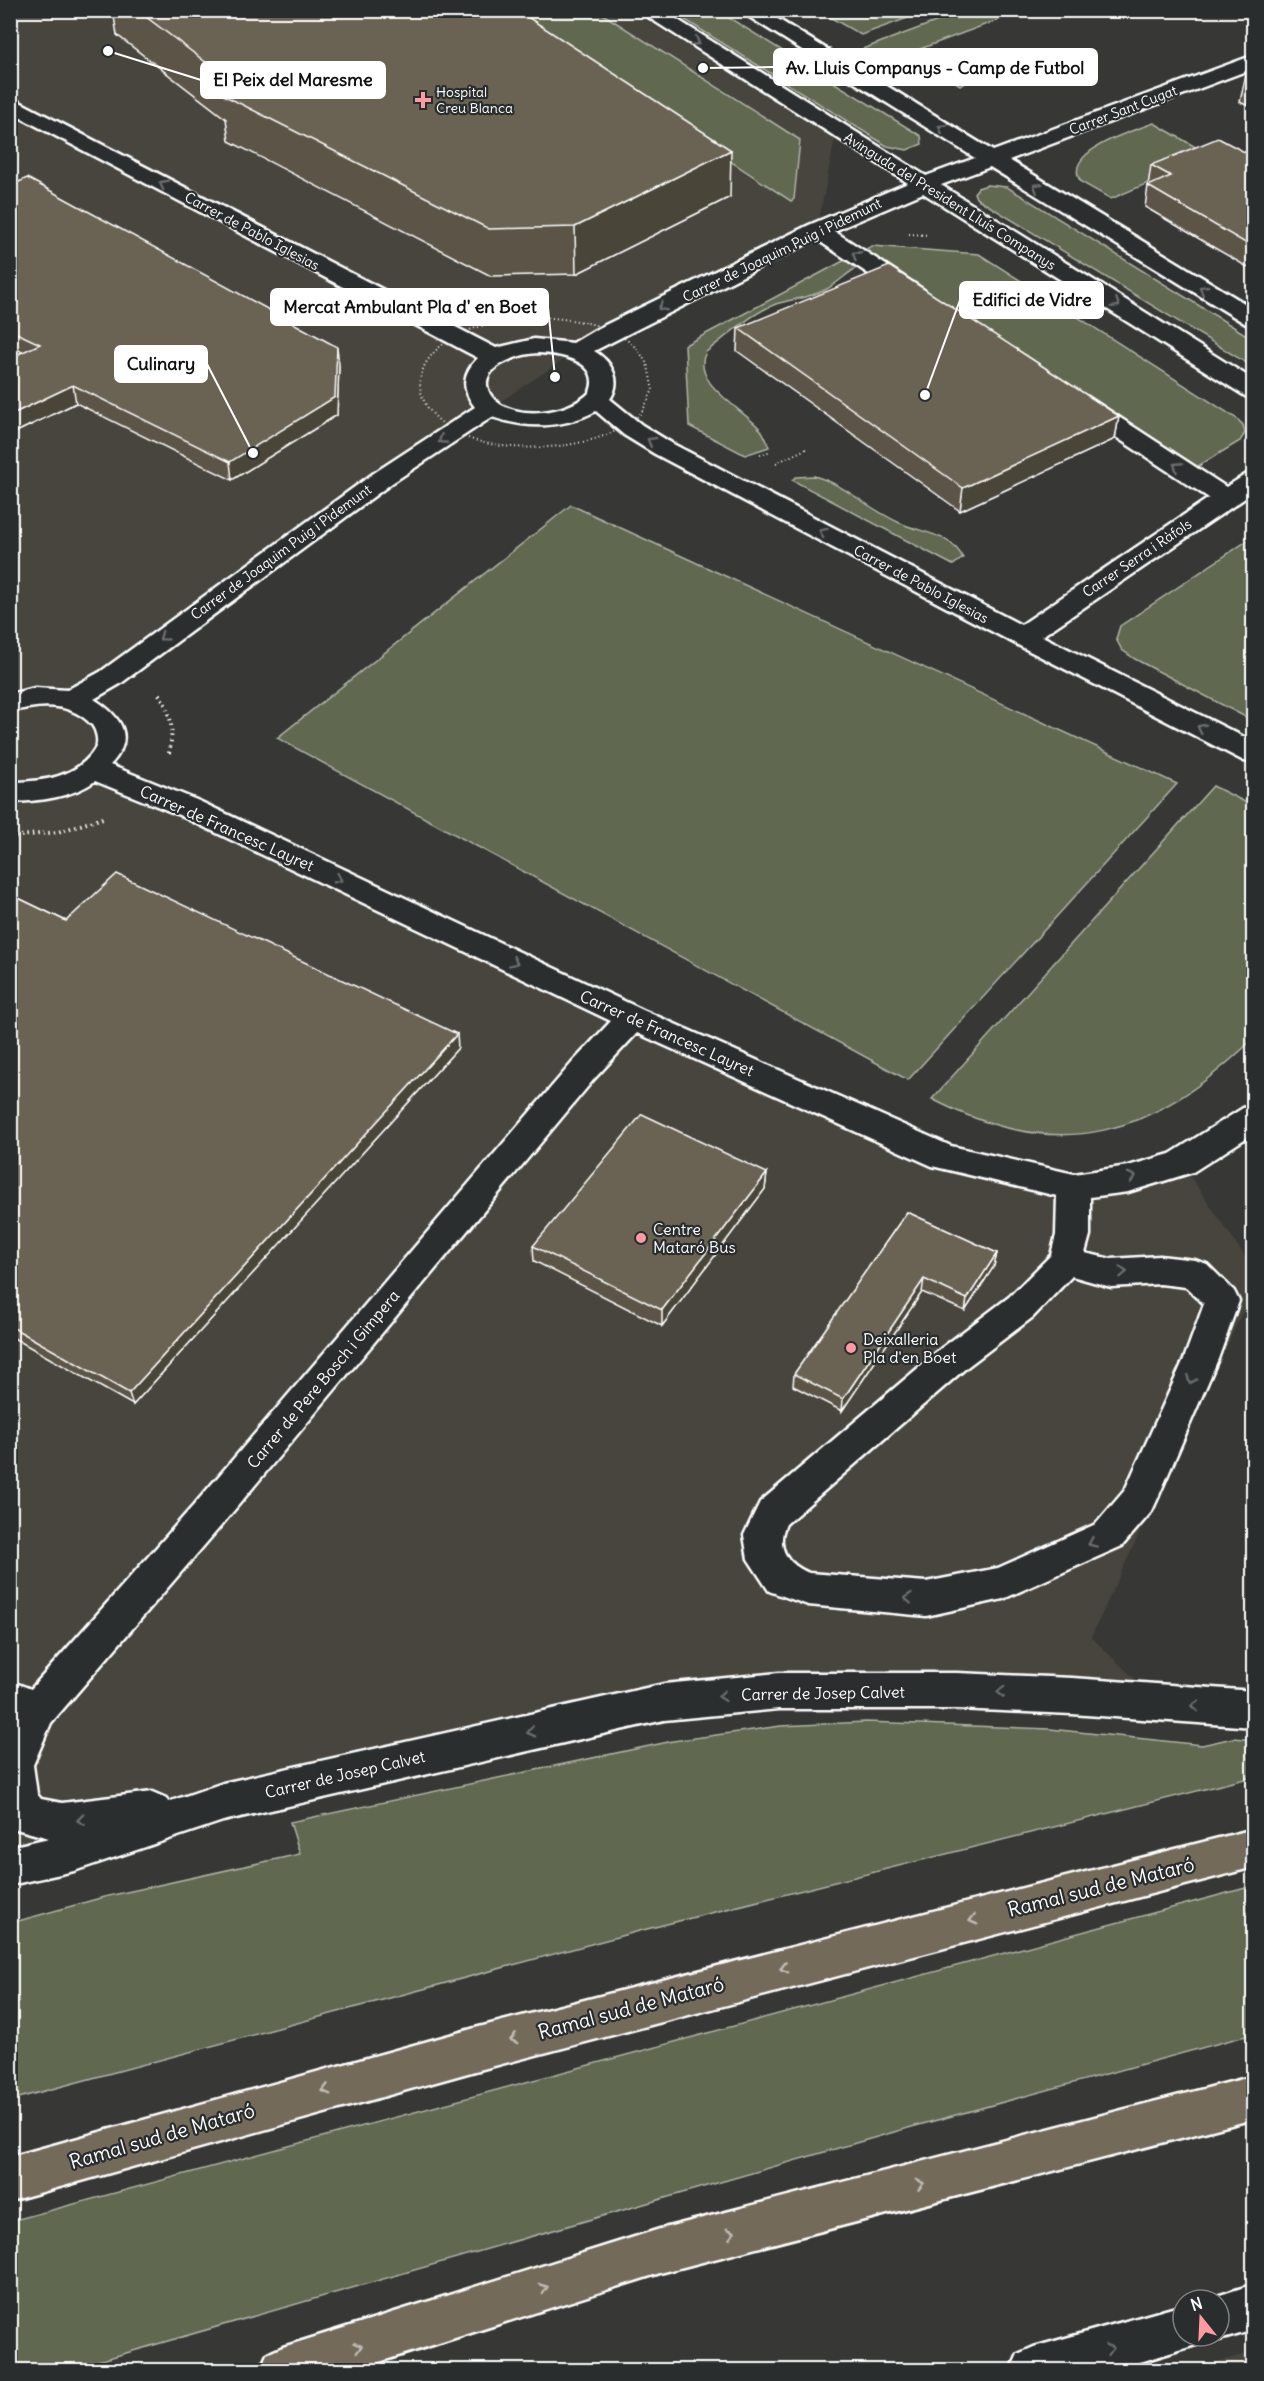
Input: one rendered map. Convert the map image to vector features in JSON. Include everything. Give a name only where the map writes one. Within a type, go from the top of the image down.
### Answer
[{"type":"highway","name":"Ramal sud de Mataró","points":[[10,2179],[214,2120],[589,2019],[1254,1848]]},
{"type":"highway","points":[[283,2370],[660,2251],[1254,2097]]},
{"type":"street","name":"Avinguda del President Lluís Companys","points":[[647,10],[1254,391]]},
{"type":"street","points":[[748,10],[1254,319]]},
{"type":"street","name":"Carrer Sant Cugat","points":[[992,159],[1254,61]]},
{"type":"street","name":"Carrer de Pablo Iglesias","points":[[10,103],[494,357]]},
{"type":"street","name":"Carrer de Joaquim Puig i Pidemunt","points":[[577,351],[603,335],[817,230],[924,184],[992,159]]},
{"type":"street","points":[[817,230],[937,308]]},
{"type":"street","points":[[534,346],[557,346],[577,351],[594,361],[604,373],[605,387],[597,400],[576,413],[546,419],[516,417],[491,407],[479,396],[475,382],[481,369],[494,357],[512,350],[534,346]]},
{"type":"street","points":[[1056,387],[1226,498]]},
{"type":"street","name":"Carrer de Pablo Iglesias","points":[[597,400],[633,430],[664,448],[1023,637],[1254,754]]},
{"type":"street","name":"Carrer de Joaquim Puig i Pidemunt","points":[[73,699],[110,678],[383,478],[491,407]]},
{"type":"street","name":"Carrer Serra i Ràfols","points":[[1023,637],[1254,480]]},
{"type":"street","points":[[10,703],[22,699],[48,697],[73,699],[93,708],[109,726],[110,747],[93,769],[69,784],[39,792],[10,792]]},
{"type":"street","name":"Carrer de Francesc Layret","points":[[93,769],[189,808],[632,1018],[944,1157],[1074,1187],[1128,1179],[1181,1163],[1254,1117]]},
{"type":"street","name":"Carrer de Pere Bosch i Gimpera","points":[[19,1716],[207,1516],[583,1071],[632,1018]]},
{"type":"street","points":[[1066,1261],[1111,1272],[1161,1270],[1195,1274],[1222,1301],[1201,1359],[1139,1500],[1109,1535],[1003,1582],[926,1599],[808,1589],[782,1579],[767,1559],[762,1535],[773,1513],[955,1357],[1021,1307],[1066,1261],[1073,1235],[1074,1187]]},
{"type":"street","name":"Carrer de Josep Calvet","points":[[10,1866],[74,1852],[223,1802],[664,1701],[779,1691],[957,1690],[1254,1708]]},
{"type":"street","name":"Carrer de Josep Calvet","points":[[19,1716],[12,1765],[18,1801],[30,1816],[62,1822],[223,1802]]},
{"type":"street","points":[[1231,2314],[1254,2307]]},
{"type":"street","points":[[1034,2370],[1171,2331]]},
{"type":"path","points":[[772,464],[806,449]]},
{"type":"path","points":[[760,455],[771,451]]},
{"type":"shaded area","points":[[10,11],[632,11],[835,138],[817,230],[577,351],[425,451],[73,699],[109,726],[93,769],[944,1157],[1074,1187],[1181,1163],[1253,1268],[1254,1287],[1091,1637],[1161,1704],[779,1691],[11,1866]]},
{"type":"shaded area","points":[[1253,2352],[1253,2370],[1189,2370]]},
{"type":"green space","points":[[502,11],[598,11],[800,140],[794,199],[791,201]]},
{"type":"green space","points":[[671,11],[718,11],[921,136],[922,144],[907,150],[887,146]]},
{"type":"green space","points":[[819,11],[927,11],[861,35]]},
{"type":"green space","points":[[965,11],[1022,11],[896,58],[870,56],[860,50]]},
{"type":"green space","points":[[970,49],[1004,70],[960,85],[927,64]]},
{"type":"green space","points":[[1154,123],[1211,156],[1111,199],[1081,182],[1077,171],[1081,161],[1090,152],[1117,137]]},
{"type":"green space","points":[[987,185],[1007,187],[1253,339],[1253,367],[976,198],[974,193],[978,188]]},
{"type":"green space","points":[[872,246],[979,254],[1236,418],[1243,425],[1245,433],[1240,441],[1195,468],[864,250]]},
{"type":"green space","points":[[849,258],[860,266],[830,287],[813,295],[766,308],[706,352],[703,363],[705,374],[711,385],[761,430],[769,447],[745,455],[689,426],[685,345]]},
{"type":"green space","points":[[814,476],[837,485],[889,518],[951,543],[963,558],[953,565],[792,480],[796,477]]},
{"type":"green space","points":[[571,505],[1177,784],[908,1080],[277,738]]},
{"type":"green space","points":[[1253,537],[1253,721],[1135,659],[1122,650],[1116,639],[1120,626]]},
{"type":"green space","points":[[1213,786],[1253,806],[1253,1039],[1216,1072],[1179,1098],[1142,1118],[1104,1130],[1064,1135],[1023,1131],[979,1120],[932,1099]]},
{"type":"green space","points":[[866,1722],[1050,1729],[1202,1745],[1233,1738],[1253,1740],[1253,1777],[643,1930],[11,2100],[11,1923],[104,1897],[300,1854],[290,1822],[673,1741],[781,1726]]},
{"type":"green space","points":[[1253,1886],[1253,2034],[908,2128],[67,2370],[11,2370],[11,2221]]},
{"type":"building","points":[[137,10],[517,10],[731,150],[575,227],[489,229],[223,95],[241,89]]},
{"type":"building","points":[[1218,138],[1254,157],[1254,248],[1148,186],[1171,176],[1151,165]]},
{"type":"building","points":[[27,178],[337,347],[335,397],[230,462],[73,385],[10,415],[10,358],[40,344],[10,330],[10,180],[17,183]]},
{"type":"building","points":[[889,266],[1119,416],[963,488],[738,328]]},
{"type":"building","points":[[117,874],[457,1034],[129,1393],[10,1326],[10,894],[66,921]]},
{"type":"building","name":"Centre Mataró Bus","points":[[642,1114],[767,1173],[662,1310],[533,1246]]},
{"type":"building","name":"Deixalleria Pla d'en Boet","points":[[907,1212],[997,1253],[967,1299],[924,1279],[843,1399],[794,1374]]},
{"type":"place","name":"El Peix del Maresme","points":[[108,51]]},
{"type":"place","name":"Av. Lluis Companys - Camp de Futbol","points":[[703,68]]},
{"type":"place","name":"Hospital Creu Blanca","points":[[423,100]]},
{"type":"place","name":"Mercat Ambulant Pla d' en Boet","points":[[555,377]]},
{"type":"place","name":"Edifici de Vidre","points":[[925,395]]},
{"type":"place","name":"Culinary","points":[[253,453]]},
{"type":"place","name":"Centre Mataró Bus","points":[[641,1238]]},
{"type":"place","name":"Deixalleria Pla d'en Boet","points":[[851,1348]]}]
